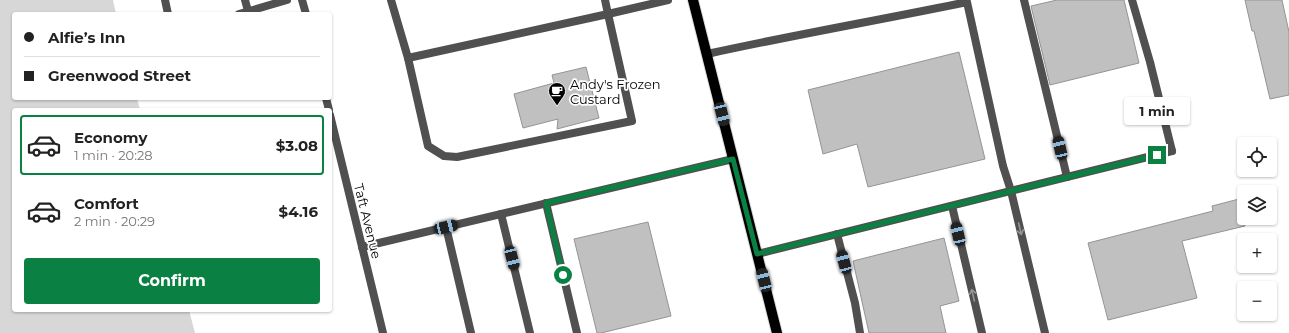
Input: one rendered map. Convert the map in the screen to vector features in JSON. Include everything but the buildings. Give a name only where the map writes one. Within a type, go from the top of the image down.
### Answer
[{"type":"main road","points":[[693,0],[776,333]]},
{"type":"street","points":[[165,0],[168,12]]},
{"type":"street","points":[[245,0],[248,11]]},
{"type":"street","points":[[245,12],[287,0]]},
{"type":"street","points":[[302,0],[305,12]]},
{"type":"street","points":[[392,0],[408,58],[428,146],[444,156],[457,157],[632,121],[605,0]]},
{"type":"street","points":[[408,58],[668,0]]},
{"type":"street","points":[[1024,0],[1067,177]]},
{"type":"street","points":[[757,254],[1172,151],[1150,62],[1132,0]]},
{"type":"street","points":[[706,54],[778,38],[881,20],[967,2],[1003,166],[1011,191],[1045,333]]},
{"type":"street","name":"Taft Avenue","points":[[332,123],[383,333]]},
{"type":"street","points":[[362,247],[733,159]]},
{"type":"street","points":[[546,203],[577,333]]},
{"type":"street","points":[[952,206],[982,333]]},
{"type":"street","points":[[501,214],[530,333]]},
{"type":"street","points":[[446,227],[471,333]]},
{"type":"street","points":[[837,234],[855,303],[860,333]]},
{"type":"shaded area","points":[[0,0],[113,0],[116,12],[12,12],[12,100],[138,100],[140,108],[12,108],[12,312],[190,312],[195,333],[0,333]]},
{"type":"place","name":"Andy's Frozen Custard","points":[[557,106]]},
{"type":"route","points":[[563,275],[546,203],[733,159],[757,254],[1157,155]]}]
